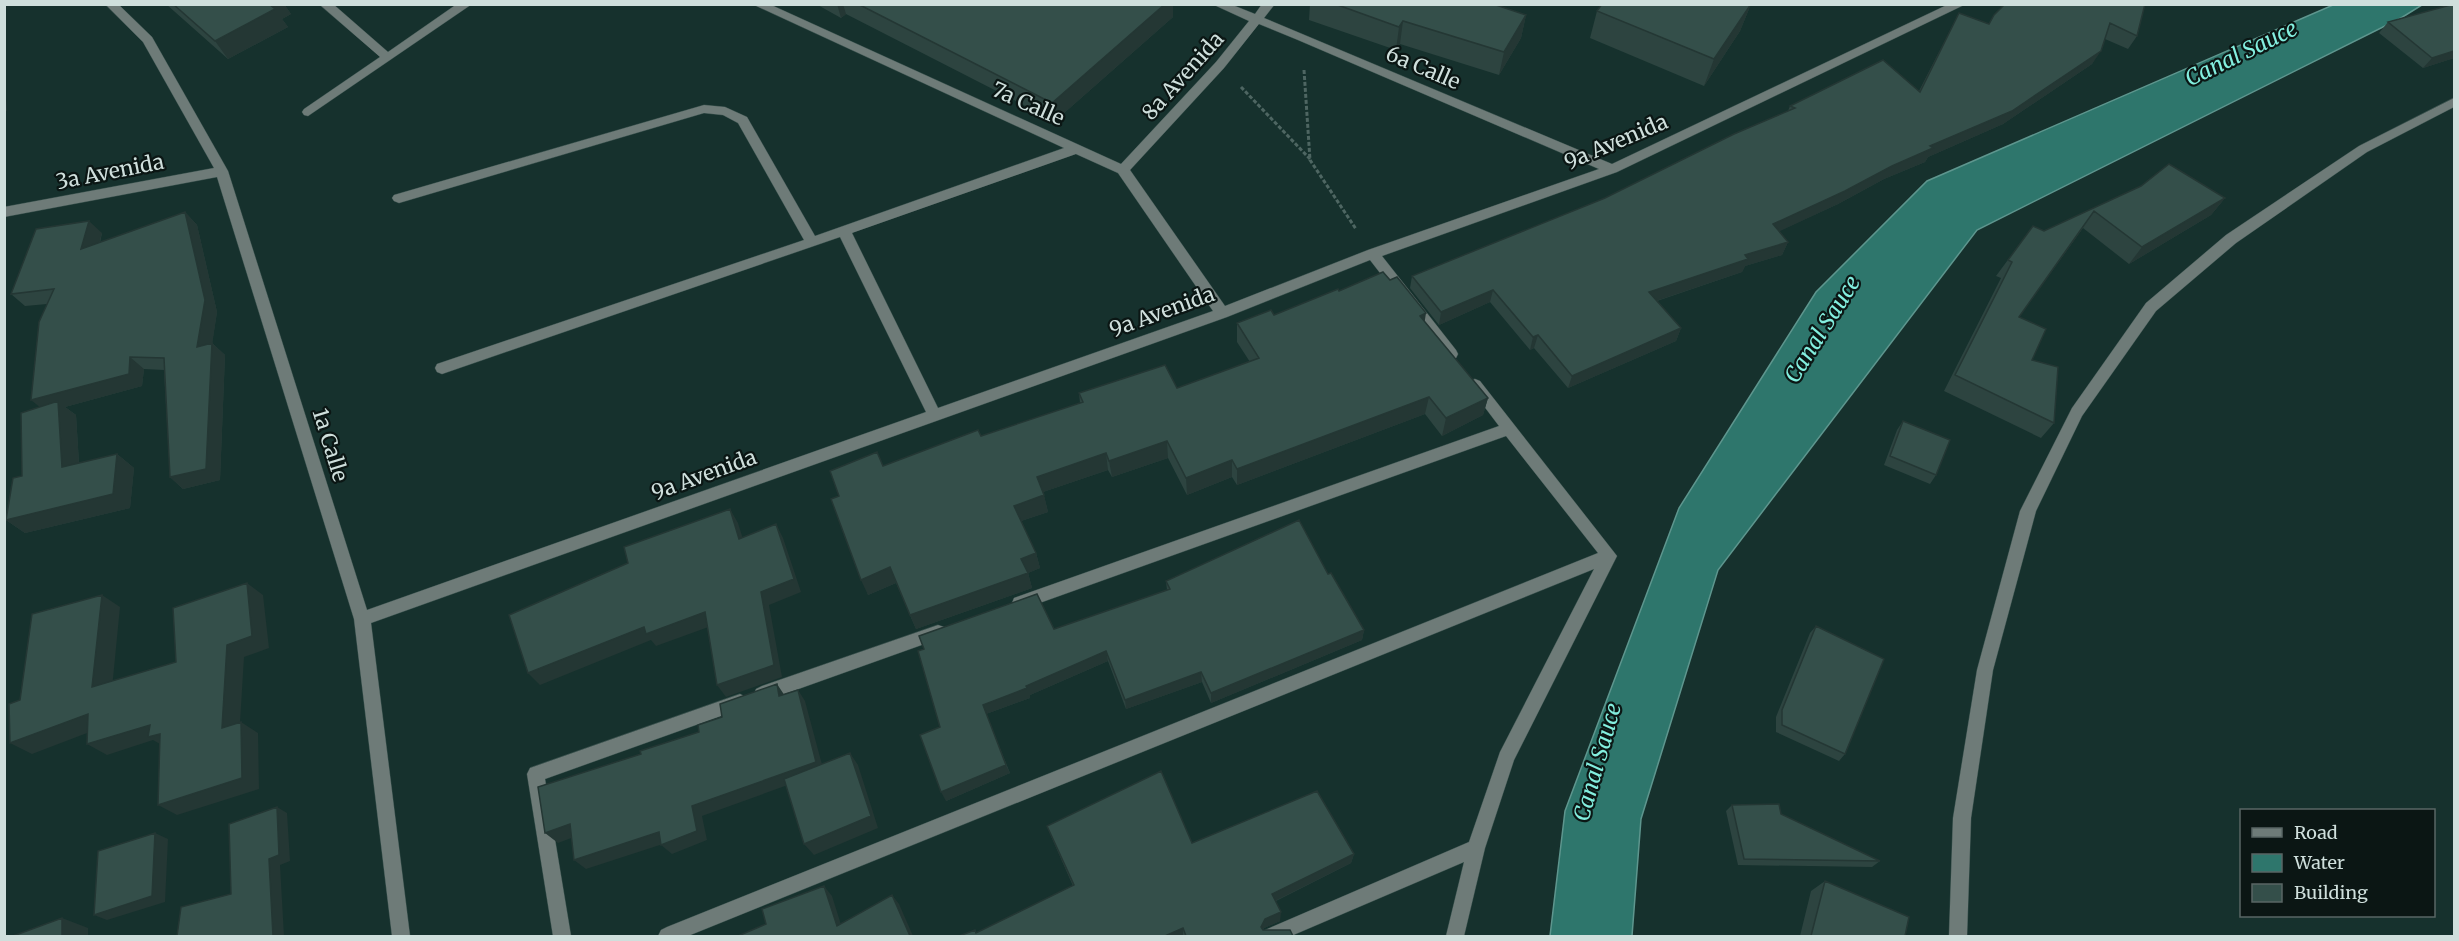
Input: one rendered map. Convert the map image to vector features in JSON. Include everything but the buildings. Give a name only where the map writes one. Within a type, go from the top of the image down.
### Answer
[{"type":"street","name":"1a Calle","points":[[111,4],[148,40],[222,171],[362,619],[401,936]]},
{"type":"street","points":[[325,4],[388,58]]},
{"type":"street","points":[[308,112],[466,4]]},
{"type":"street","name":"7a Calle","points":[[758,4],[1124,171]]},
{"type":"street","name":"6a Calle","points":[[1218,4],[1302,37],[1612,170]]},
{"type":"street","name":"8a Avenida","points":[[1124,171],[1220,65],[1269,4]]},
{"type":"street","name":"9a Avenida","points":[[362,619],[1222,313],[1374,254],[1612,170],[1960,4]]},
{"type":"street","points":[[1958,936],[1962,818],[1985,670],[2028,511],[2077,412],[2151,307],[2231,238],[2363,150],[2454,102]]},
{"type":"street","points":[[399,198],[704,109],[725,111],[743,120],[812,242]]},
{"type":"street","points":[[442,368],[1076,149]]},
{"type":"street","name":"3a Avenida","points":[[4,212],[222,171]]},
{"type":"street","points":[[1124,171],[1222,313]]},
{"type":"street","points":[[844,231],[935,416]]},
{"type":"street","points":[[1374,254],[1609,556]]},
{"type":"street","points":[[1000,609],[1509,429]]},
{"type":"street","points":[[1455,936],[1476,848],[1506,758],[1609,556]]},
{"type":"street","points":[[667,936],[1609,556]]},
{"type":"street","points":[[562,936],[536,774],[955,626]]},
{"type":"street","points":[[1271,936],[1476,848]]},
{"type":"path","points":[[1302,37],[1310,160]]},
{"type":"path","points":[[1220,65],[1310,160],[1374,254]]},
{"type":"water","name":"Canal Sauce","points":[[2333,5],[2422,5],[2401,18],[1977,230],[1718,570],[1641,819],[1632,936],[1550,936],[1565,811],[1679,508],[1816,292],[1927,181]]}]
